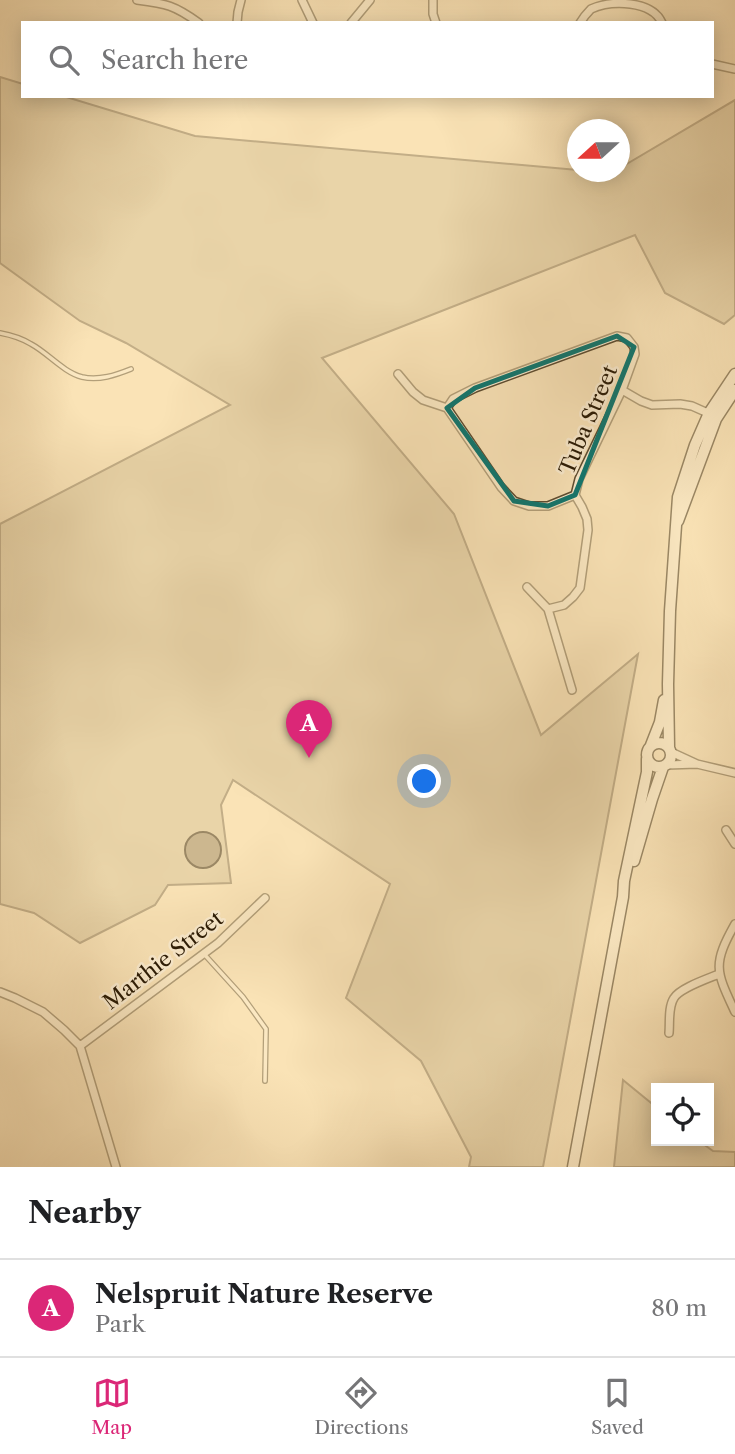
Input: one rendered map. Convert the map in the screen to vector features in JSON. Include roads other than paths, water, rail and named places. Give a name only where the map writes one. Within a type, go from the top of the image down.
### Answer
[{"type":"main road","points":[[623,897],[652,799],[665,766],[672,757],[668,684],[676,525],[682,515],[712,416],[735,374]]},
{"type":"main road","points":[[712,416],[735,390]]},
{"type":"main road","points":[[573,1167],[626,872],[647,772],[647,754],[660,722],[668,684]]},
{"type":"main road","points":[[651,745],[661,743],[670,749]]},
{"type":"main road","points":[[647,759],[653,766],[665,766]]},
{"type":"street","points":[[136,0],[175,6],[196,21]]},
{"type":"street","points":[[237,21],[241,0]]},
{"type":"street","points":[[302,0],[312,21]]},
{"type":"street","points":[[353,21],[370,0]]},
{"type":"street","points":[[433,0],[435,21]]},
{"type":"street","points":[[582,21],[591,9],[613,1],[646,5],[654,10],[661,21]]},
{"type":"street","points":[[714,64],[735,69]]},
{"type":"street","name":"Tuba Street","points":[[617,336],[631,341],[634,347],[635,354],[622,390],[579,480],[575,495],[548,506],[529,506],[514,501],[501,487],[447,408],[453,399],[475,388],[617,336]]},
{"type":"street","points":[[398,374],[423,400],[447,408]]},
{"type":"street","points":[[622,390],[652,405],[692,406],[712,416]]},
{"type":"street","points":[[548,609],[564,604],[580,588],[588,530],[587,519],[575,495]]},
{"type":"street","points":[[527,587],[548,609],[572,690]]},
{"type":"street","points":[[670,749],[697,764],[735,773]]},
{"type":"street","points":[[665,766],[697,764]]},
{"type":"street","points":[[726,830],[735,844]]},
{"type":"street","name":"Marthie Street","points":[[80,1046],[218,943],[265,898]]},
{"type":"street","points":[[735,924],[718,962],[719,974],[735,1012]]},
{"type":"street","points":[[669,1032],[674,998],[681,991],[719,974]]},
{"type":"street","points":[[0,992],[43,1012],[80,1046],[116,1167]]},
{"type":"lane","points":[[0,333],[33,344],[81,377],[98,378],[131,369]]},
{"type":"lane","points":[[204,954],[243,997],[266,1029],[265,1081]]},
{"type":"place","name":"Nelspruit Nature Reserve","points":[[309,758]]}]
